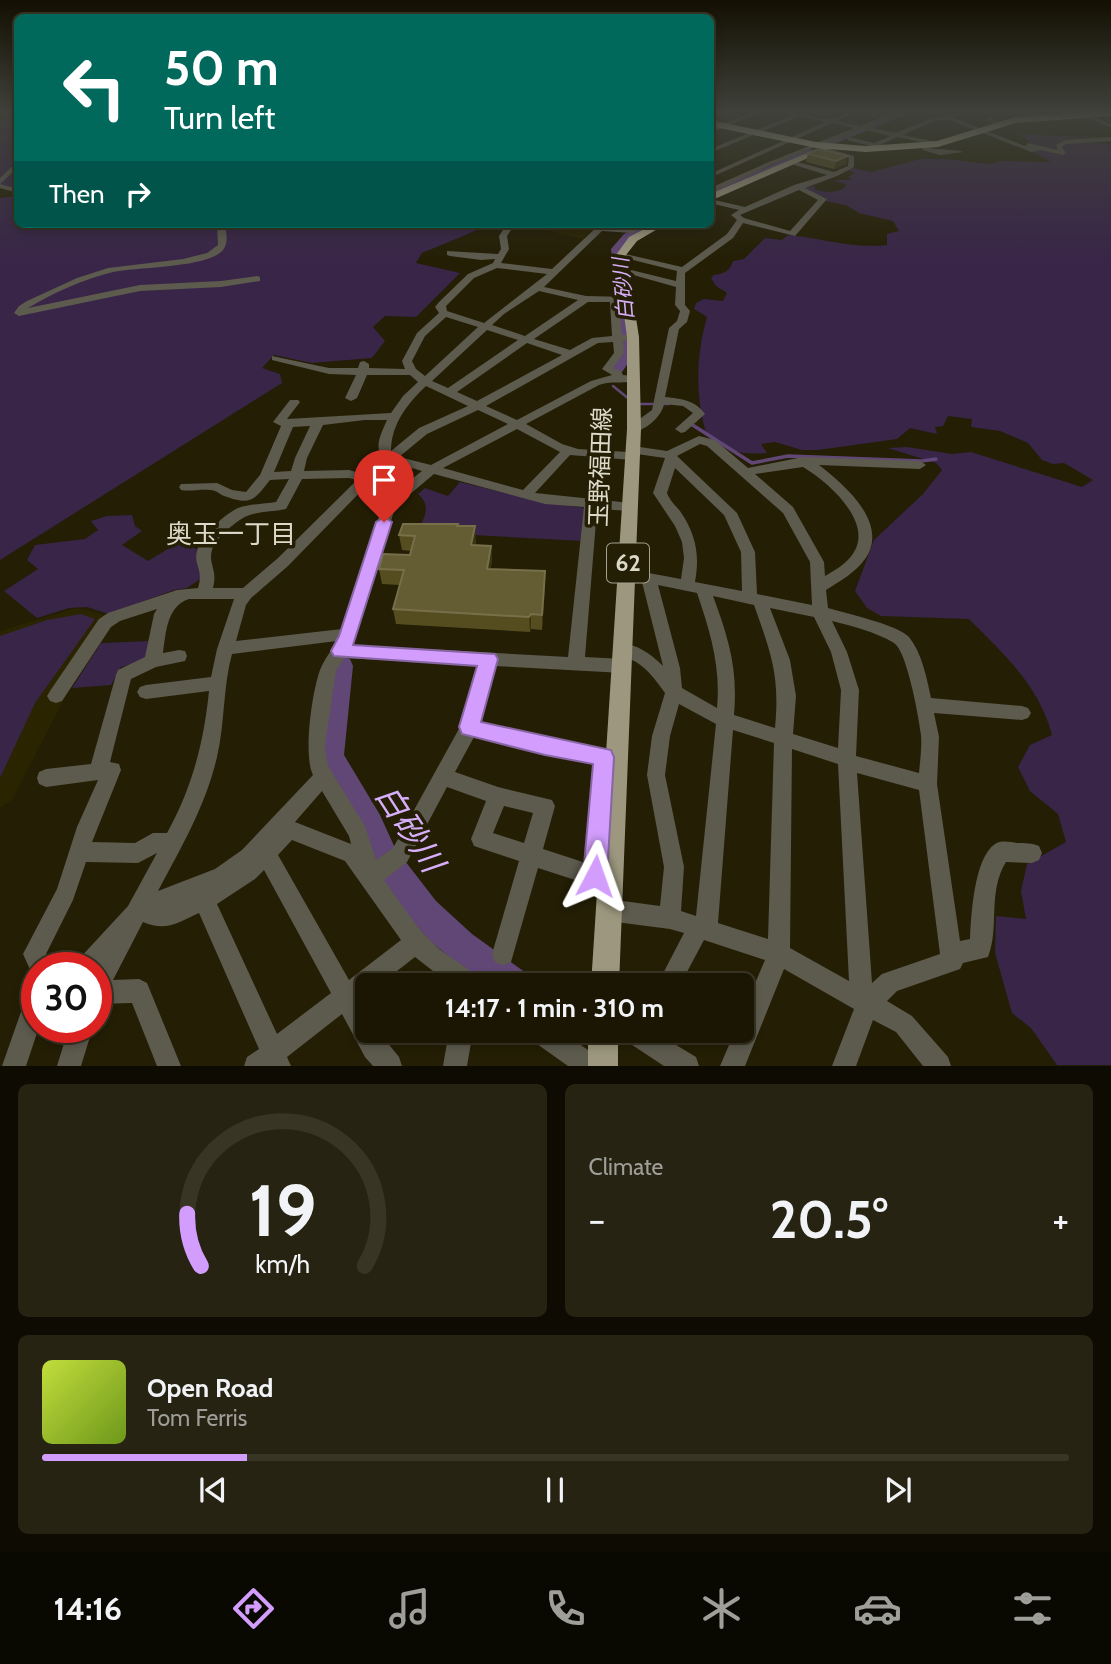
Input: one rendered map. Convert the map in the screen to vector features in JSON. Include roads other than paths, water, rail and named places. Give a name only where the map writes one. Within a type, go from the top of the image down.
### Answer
[{"type":"main road","points":[[714,197],[740,180],[787,161]]},
{"type":"main road","points":[[621,256],[626,245],[646,228]]},
{"type":"main road","name":"玉野福田線","points":[[605,973],[608,910],[602,878],[623,658],[634,429],[625,378],[626,337],[620,299],[623,271],[621,256]]},
{"type":"main road","points":[[603,1043],[603,1066]]},
{"type":"street","points":[[714,172],[743,161]]},
{"type":"street","points":[[763,161],[835,174]]},
{"type":"street","points":[[779,164],[787,161]]},
{"type":"street","points":[[797,187],[823,198],[792,234],[741,220],[735,215],[797,187],[824,180],[851,167],[852,161]]},
{"type":"street","points":[[0,184],[14,168]]},
{"type":"street","points":[[714,174],[740,180]]},
{"type":"street","points":[[714,190],[740,180]]},
{"type":"street","points":[[714,201],[746,209]]},
{"type":"street","points":[[634,429],[658,404],[674,328],[682,322],[685,312],[680,305],[679,281],[684,270],[730,236],[741,220]]},
{"type":"street","points":[[221,228],[222,246],[219,250],[192,259],[137,265],[99,274],[30,303],[19,313],[140,288],[221,284],[257,279]]},
{"type":"street","points":[[509,228],[502,240],[505,249],[498,261],[471,276],[440,307],[444,313],[570,354]]},
{"type":"street","points":[[600,228],[537,288],[505,309],[407,398],[394,417],[385,441],[384,453],[390,458],[431,470],[545,500],[631,508]]},
{"type":"street","points":[[614,228],[632,231],[641,228]]},
{"type":"street","points":[[450,253],[554,272]]},
{"type":"street","points":[[621,256],[684,270]]},
{"type":"street","points":[[623,271],[681,285]]},
{"type":"street","points":[[537,288],[586,299],[620,299]]},
{"type":"street","points":[[449,392],[586,299]]},
{"type":"street","points":[[444,313],[421,335],[407,361],[407,367],[426,382],[520,425],[567,451],[671,456],[699,440],[711,443],[788,510],[813,551],[820,588],[820,612],[839,652],[850,690],[847,760],[865,1002],[844,1066]]},
{"type":"street","points":[[112,961],[190,810],[208,761],[225,649],[239,604],[246,594],[283,562],[365,478],[423,431],[479,405],[600,339],[626,337],[618,358],[607,369],[625,378]]},
{"type":"street","points":[[276,358],[330,371],[364,367],[413,372]]},
{"type":"street","points":[[351,398],[364,367]]},
{"type":"street","points":[[453,973],[428,955],[416,942],[382,869],[324,776],[316,758],[328,671],[344,644],[388,510],[404,492],[431,470],[595,383],[625,378]]},
{"type":"street","points":[[294,402],[279,422],[288,424],[374,414],[394,417]]},
{"type":"street","points":[[658,404],[691,405],[699,414],[687,425]]},
{"type":"street","points":[[204,592],[209,576],[204,563],[204,551],[210,538],[241,512],[281,506],[288,496],[301,458],[319,421]]},
{"type":"street","points":[[186,487],[217,487],[228,493],[249,497],[266,476],[288,424]]},
{"type":"street","points":[[526,495],[567,451]]},
{"type":"street","points":[[671,456],[660,493],[661,499],[675,514],[693,556],[695,588],[719,634],[728,684],[703,929],[676,973]]},
{"type":"street","points":[[671,456],[730,513],[748,552],[755,600],[782,660],[787,696],[783,740],[779,954],[732,1066]]},
{"type":"street","points":[[744,473],[802,460],[920,465]]},
{"type":"street","points":[[802,460],[834,481],[864,526],[866,544],[861,554],[820,588]]},
{"type":"street","points":[[266,476],[349,474],[365,478]]},
{"type":"street","points":[[576,664],[591,505]]},
{"type":"street","points":[[627,574],[820,612],[862,623],[901,639],[908,649],[919,681],[930,737],[928,784],[952,961],[890,982],[865,1002]]},
{"type":"street","points":[[649,579],[672,668],[674,692],[661,736],[656,775],[674,867],[670,918]]},
{"type":"street","points":[[56,696],[105,623],[125,612],[177,596],[204,592],[246,594]]},
{"type":"street","points":[[153,661],[162,614],[177,596]]},
{"type":"street","points":[[225,649],[344,644],[488,659],[576,664],[644,657],[674,692],[726,721],[928,784]]},
{"type":"street","points":[[98,772],[124,675],[153,661],[179,656]]},
{"type":"street","points":[[382,869],[400,855],[469,727],[488,659]]},
{"type":"street","points":[[146,692],[218,683]]},
{"type":"street","points":[[924,705],[1022,713]]},
{"type":"street","points":[[469,727],[604,757],[602,878],[481,839],[498,796]]},
{"type":"street","points":[[35,952],[66,893],[87,827],[101,802],[112,770],[46,778]]},
{"type":"street","points":[[101,952],[139,910],[195,889],[222,876],[240,863],[324,776]]},
{"type":"street","points":[[441,776],[498,796],[545,806],[503,954]]},
{"type":"street","points":[[139,910],[153,916],[167,917],[204,900],[248,872],[289,829],[382,869]]},
{"type":"street","points":[[81,852],[138,853],[153,843],[174,842]]},
{"type":"street","points":[[951,953],[980,949],[986,878],[993,862],[1002,852],[1032,853]]},
{"type":"street","points":[[267,855],[374,1048],[390,1066]]},
{"type":"street","points":[[204,900],[269,1061],[416,942]]},
{"type":"street","points":[[608,910],[670,918],[779,954],[904,1024],[939,1066]]},
{"type":"street","points":[[112,991],[139,991],[169,1066]]},
{"type":"street","points":[[14,1066],[22,1043]]},
{"type":"street","points":[[69,1066],[76,1043]]},
{"type":"street","points":[[455,1066],[459,1043]]},
{"type":"street","points":[[556,1043],[590,1066]]},
{"type":"street","points":[[653,1043],[687,1066]]},
{"type":"waterway","name":"白砂川","points":[[779,164],[787,161]]},
{"type":"waterway","name":"白砂川","points":[[714,194],[776,165]]},
{"type":"waterway","name":"白砂川","points":[[616,369],[624,359],[627,345],[616,263],[617,249],[628,237],[647,228]]},
{"type":"waterway","points":[[613,386],[629,399]]},
{"type":"waterway","points":[[639,404],[669,404]]},
{"type":"waterway","points":[[691,424],[752,463],[788,456],[922,461],[936,459]]},
{"type":"waterway","name":"白砂川","points":[[341,666],[330,755],[333,763],[395,877],[442,929],[496,973]]},
{"type":"district","name":"奥玉一丁目","points":[[231,534]]}]
